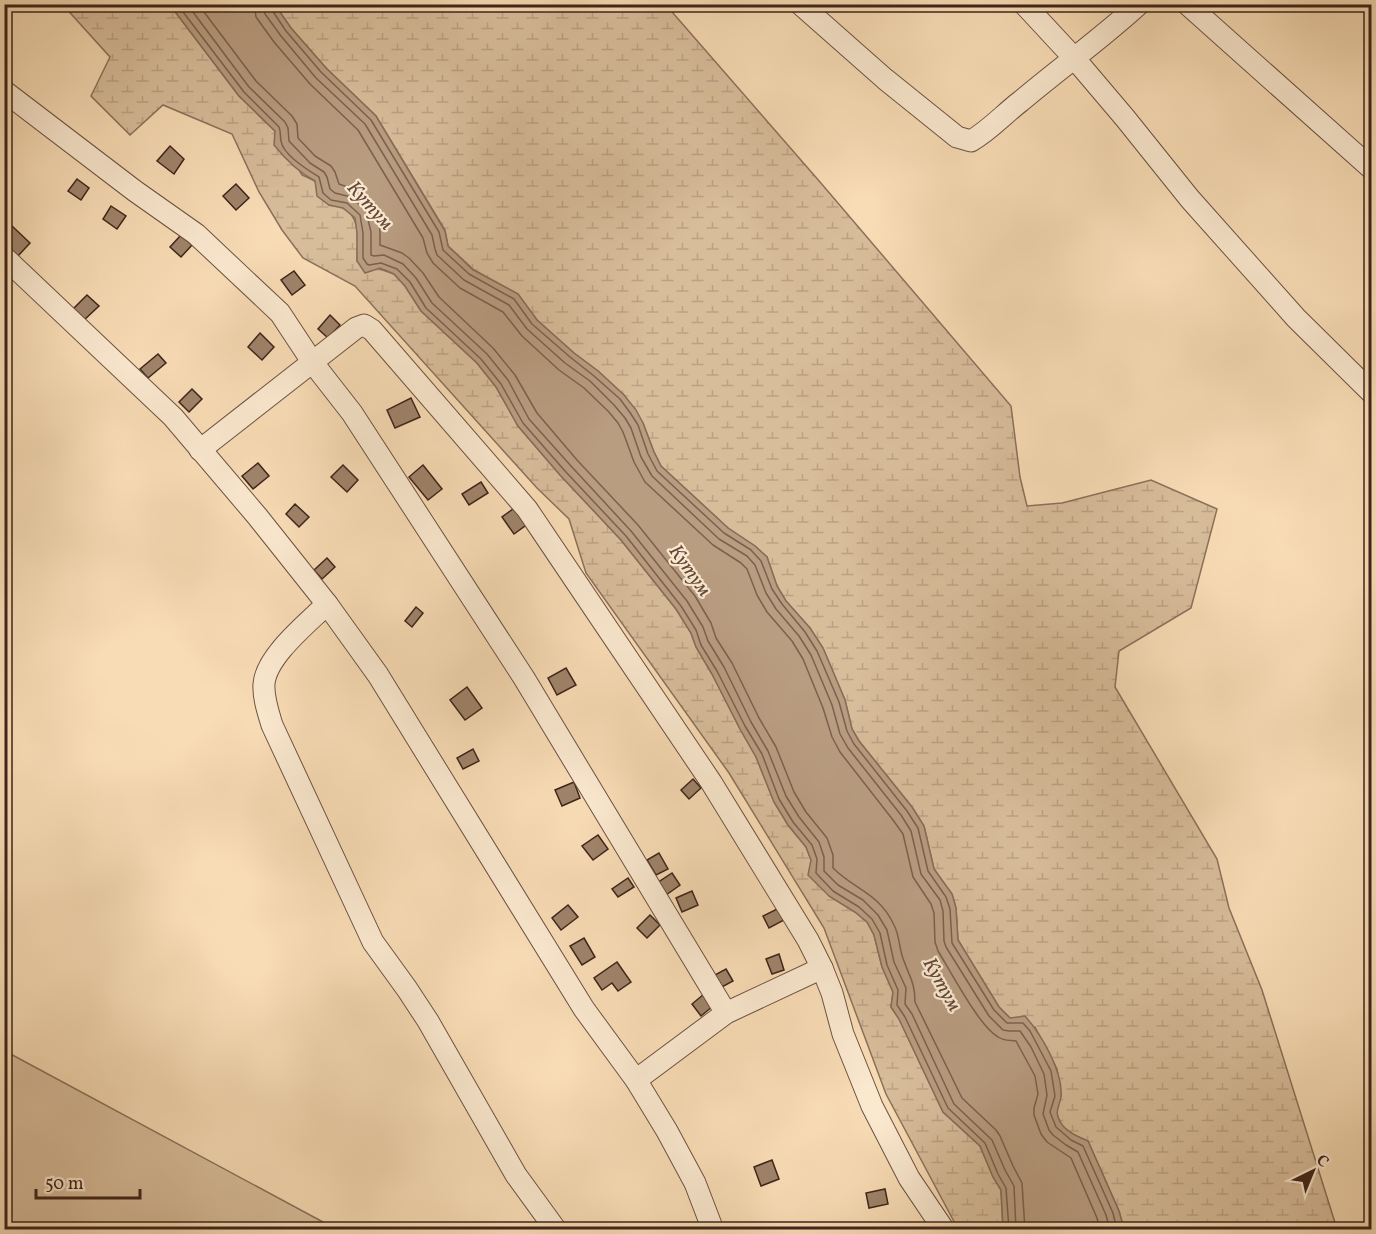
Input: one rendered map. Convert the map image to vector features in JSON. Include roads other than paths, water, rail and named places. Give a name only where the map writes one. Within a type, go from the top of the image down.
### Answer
[{"type":"street","points":[[800,4],[885,79],[957,137],[971,141],[983,134],[1021,100],[1075,59],[1139,4]]},
{"type":"street","points":[[1024,4],[1075,59],[1197,207],[1296,318],[1371,393]]},
{"type":"street","points":[[1187,4],[1371,169]]},
{"type":"street","points":[[4,90],[135,191],[196,234],[280,314],[313,363],[352,413],[524,678],[726,1013]]},
{"type":"street","points":[[4,257],[172,417],[257,516],[327,604],[378,675],[584,1008],[636,1080],[668,1131],[695,1183],[713,1230]]},
{"type":"street","points":[[200,450],[356,328],[364,325],[372,330],[527,509],[711,782],[808,940],[832,993],[843,1034],[872,1106],[909,1178],[944,1230]]},
{"type":"street","points":[[327,604],[280,650],[269,666],[264,683],[265,700],[272,725],[373,942],[428,1021],[516,1175],[556,1230]]},
{"type":"street","points":[[636,1080],[726,1013],[822,968]]},
{"type":"water","name":"Кутум","points":[[170,5],[275,5],[291,28],[326,68],[376,116],[445,231],[448,246],[473,270],[518,294],[537,320],[624,395],[643,423],[661,466],[728,528],[767,557],[777,586],[786,601],[810,628],[823,648],[845,700],[852,729],[859,741],[912,807],[924,826],[934,869],[952,894],[956,908],[958,940],[999,1007],[1010,1018],[1025,1016],[1050,1053],[1061,1086],[1057,1112],[1059,1119],[1069,1132],[1088,1141],[1119,1211],[1124,1229],[1003,1229],[1001,1190],[980,1146],[943,1112],[899,1019],[891,1007],[893,992],[882,967],[874,935],[867,922],[829,896],[808,875],[811,860],[806,847],[788,825],[774,802],[756,757],[676,609],[621,540],[518,426],[496,387],[477,363],[421,311],[405,286],[394,274],[380,268],[365,273],[357,261],[355,218],[343,208],[329,205],[317,196],[315,181],[298,170],[274,145],[275,131],[239,96]]}]
